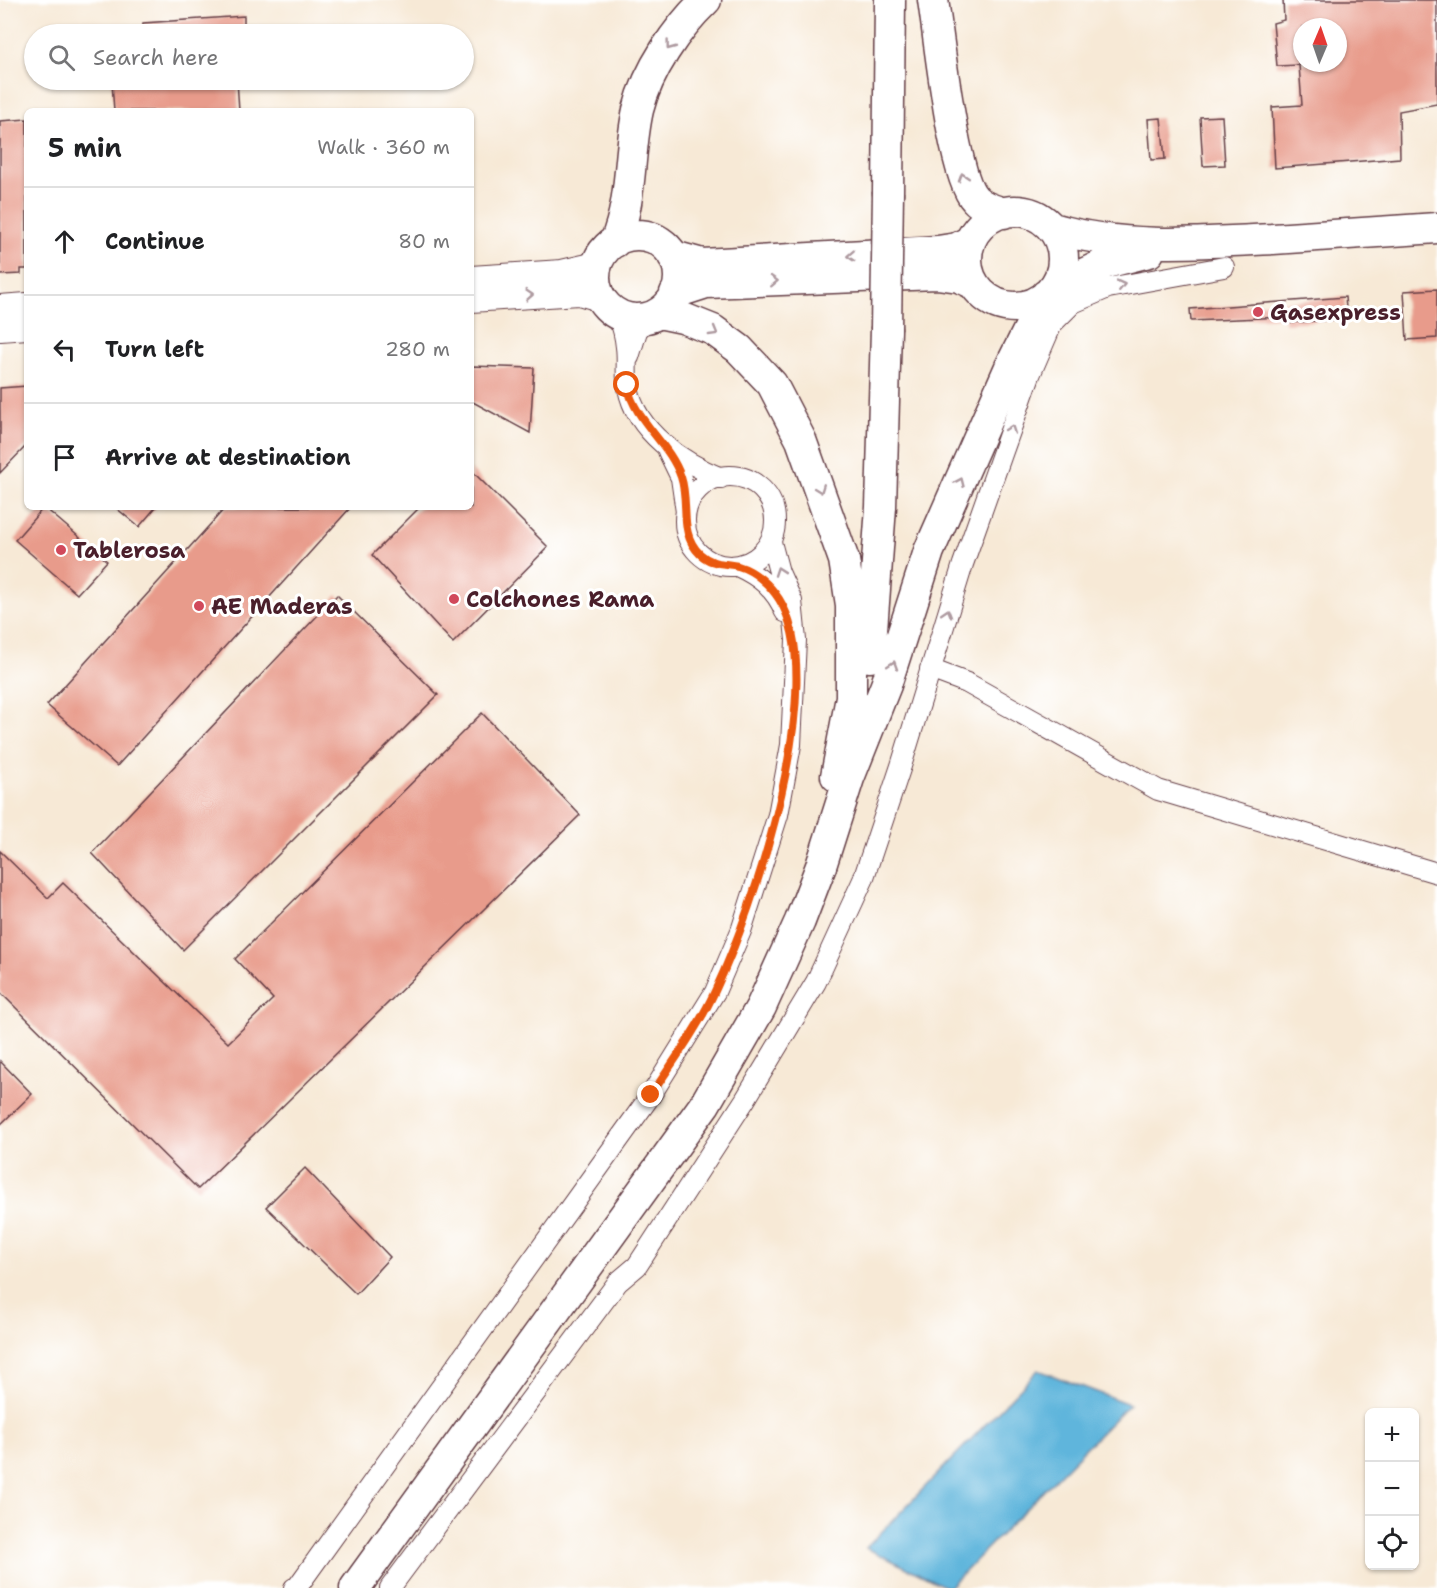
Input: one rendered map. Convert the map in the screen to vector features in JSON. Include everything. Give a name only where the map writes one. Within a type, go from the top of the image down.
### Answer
[{"type":"highway","points":[[615,242],[625,215],[629,192],[638,109],[658,61],[706,0]]},
{"type":"highway","points":[[849,778],[869,662],[878,555],[886,328],[890,0]]},
{"type":"highway","points":[[933,0],[960,172],[975,200],[987,208],[1004,213],[1030,214],[1052,228],[1078,236],[1130,243],[1193,242],[1437,228]]},
{"type":"highway","points":[[821,866],[823,836],[851,697],[852,605],[844,560],[801,440],[772,384],[739,349],[713,330],[683,318],[640,307],[595,276],[597,265],[607,248],[627,237],[653,239],[673,256],[702,264],[938,251],[957,248],[970,241],[984,224],[1004,213]]},
{"type":"highway","points":[[355,1588],[705,1104],[766,997],[800,921],[821,866],[849,778],[886,685],[929,551],[1010,367],[1049,292],[1059,278],[1062,259],[1059,240],[1052,228]]},
{"type":"highway","points":[[970,241],[968,263],[974,284]]},
{"type":"highway","points":[[640,307],[706,283],[937,274],[959,278],[974,284],[994,303],[1022,307],[1106,264],[1193,242]]},
{"type":"highway","points":[[640,307],[679,281],[673,256]]},
{"type":"main road","points":[[474,279],[562,273],[597,265]]},
{"type":"main road","points":[[474,299],[579,292],[640,307]]},
{"type":"main road","points":[[0,308],[24,306]]},
{"type":"main road","points":[[0,328],[24,326]]},
{"type":"street","points":[[390,1588],[618,1282],[637,1266],[657,1232],[746,1100],[816,982],[863,880],[963,564],[1030,375],[1052,324],[1073,303],[1101,290],[1224,267]]},
{"type":"street","points":[[627,365],[637,331],[640,307]]},
{"type":"street","points":[[640,307],[626,346],[630,400],[645,423],[666,446],[695,468],[721,477],[735,477],[749,481],[761,489],[770,500],[775,514],[775,528],[771,542],[762,553],[737,566]]},
{"type":"street","points":[[666,446],[681,478],[687,535],[701,556],[713,563],[737,566],[753,573],[780,600],[796,640]]},
{"type":"street","points":[[686,512],[699,490],[721,477]]},
{"type":"street","points":[[294,1588],[298,1586],[651,1095],[715,992],[741,931],[778,815],[791,745],[796,640],[792,601],[779,572],[771,542]]},
{"type":"street","points":[[930,669],[967,683],[1158,790],[1437,873]]},
{"type":"water","points":[[1038,1370],[1129,1404],[948,1588],[866,1548]]},
{"type":"building","points":[[1283,0],[1437,0],[1437,104],[1399,111],[1400,158],[1275,168],[1272,107],[1302,105],[1300,72],[1347,72],[1347,18],[1293,18],[1293,65],[1277,66],[1273,23],[1284,20]]},
{"type":"building","points":[[244,16],[244,24],[143,23]]},
{"type":"building","points":[[113,90],[238,90],[239,108],[114,108]]},
{"type":"building","points":[[1222,116],[1225,165],[1203,166],[1200,117]]},
{"type":"building","points":[[1161,118],[1165,159],[1151,160],[1148,119]]},
{"type":"building","points":[[24,119],[24,269],[21,269],[21,274],[0,275],[0,121]]},
{"type":"building","points":[[1437,289],[1437,338],[1407,340],[1404,291]]},
{"type":"building","points":[[1345,297],[1347,319],[1285,323],[1285,317],[1191,321],[1190,309]]},
{"type":"building","points":[[474,366],[534,368],[530,433],[474,403]]},
{"type":"building","points":[[24,386],[24,448],[0,473],[0,388]]},
{"type":"building","name":"Colchones Rama","points":[[474,473],[548,547],[453,643],[372,555],[417,510],[474,510]]},
{"type":"building","name":"Tablerosa","points":[[41,510],[48,510],[107,561],[77,594],[15,540]]},
{"type":"building","name":"Tablerosa","points":[[119,510],[153,510],[139,527]]},
{"type":"building","name":"AE Maderas","points":[[223,510],[348,510],[117,766],[47,705]]},
{"type":"building","points":[[337,595],[438,695],[183,950],[92,853]]},
{"type":"building","points":[[482,713],[580,815],[198,1189],[0,992],[0,851],[48,898],[63,883],[228,1043],[273,999],[235,959]]},
{"type":"building","points":[[0,1061],[32,1094],[0,1125]]},
{"type":"building","points":[[305,1168],[390,1257],[356,1294],[266,1207]]},
{"type":"place","name":"Gasexpress","points":[[1258,312]]},
{"type":"place","name":"Tablerosa","points":[[61,550]]},
{"type":"place","name":"Colchones Rama","points":[[454,599]]},
{"type":"place","name":"AE Maderas","points":[[199,606]]},
{"type":"route","points":[[627,385],[630,400],[645,423],[666,446],[681,478],[686,512],[685,524],[692,545],[701,556],[713,563],[737,566],[766,582],[780,600],[796,640],[791,745],[778,815],[741,931],[715,992],[678,1056],[651,1095]]}]
